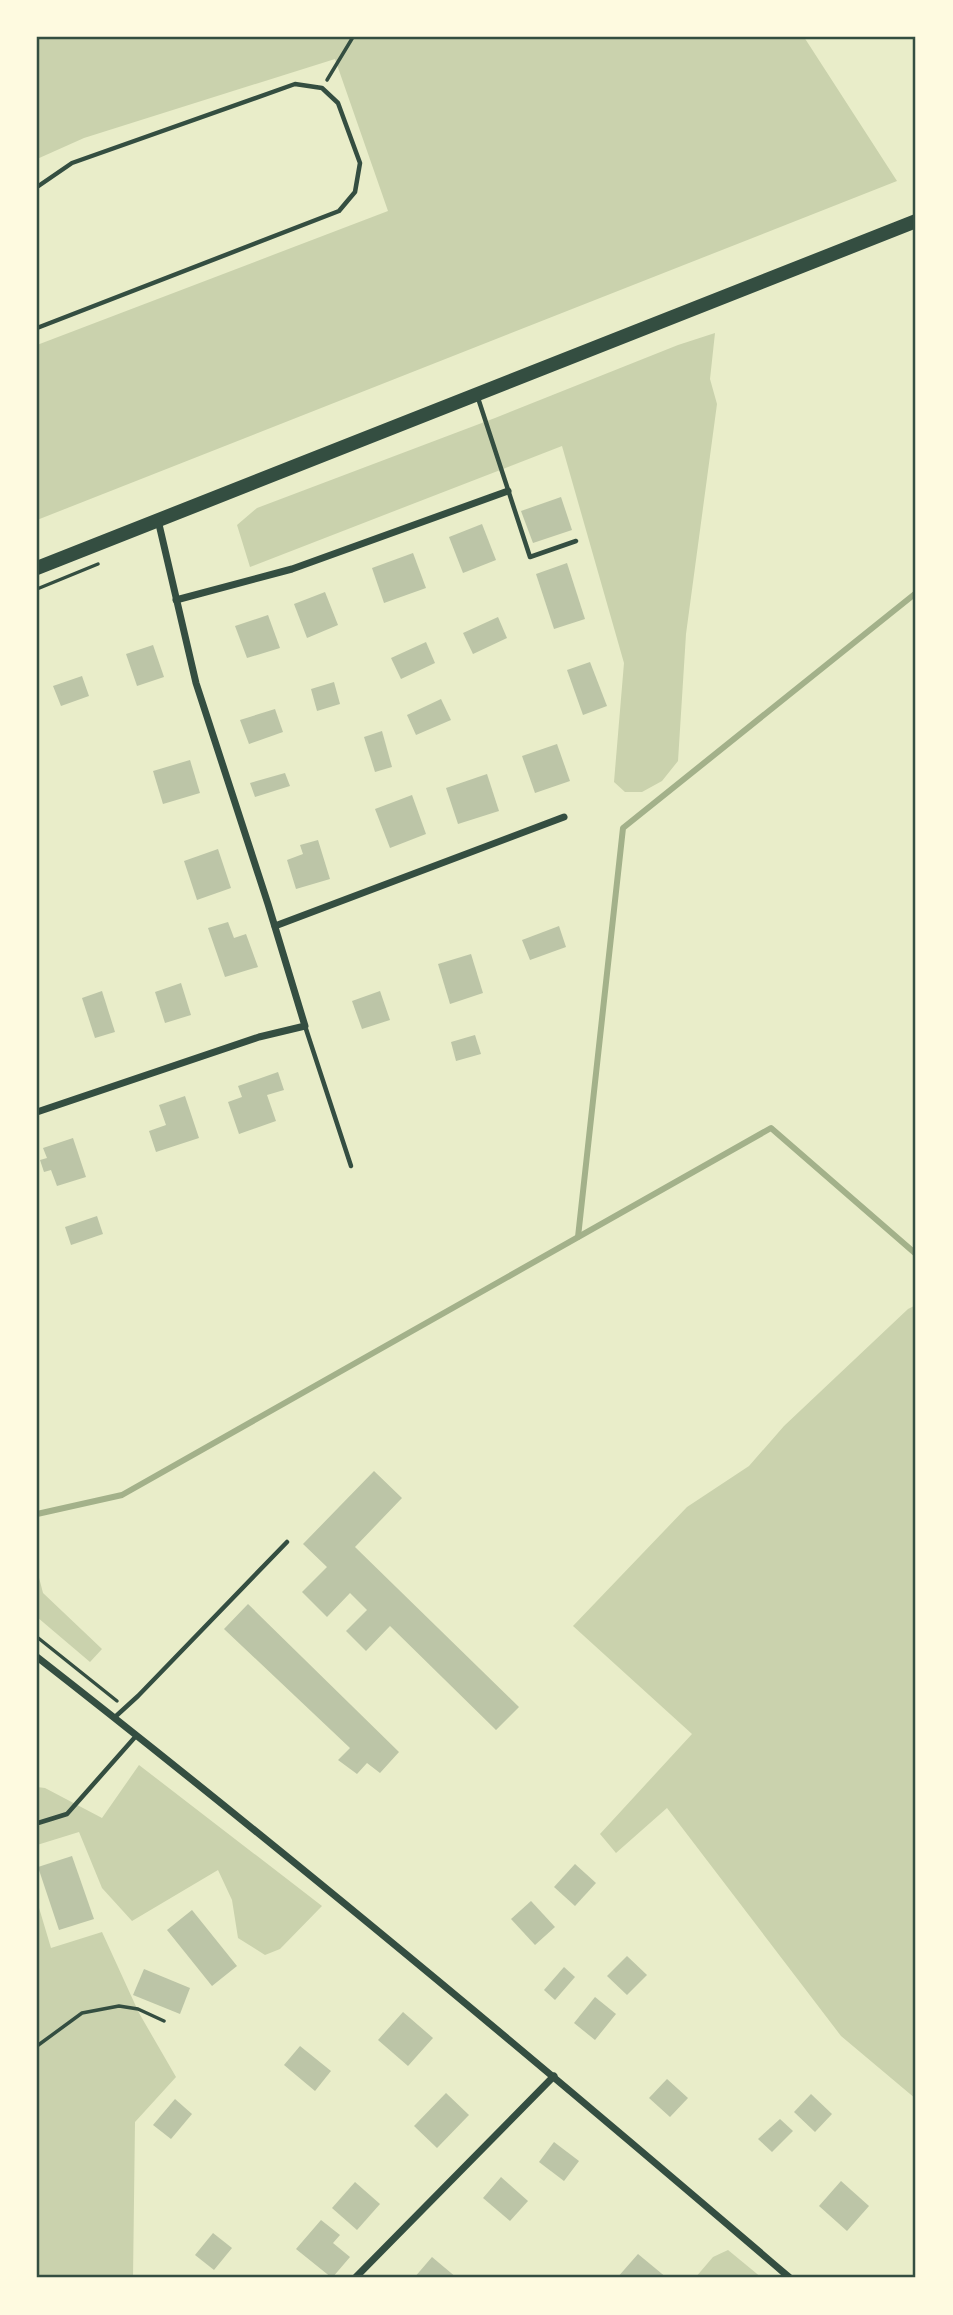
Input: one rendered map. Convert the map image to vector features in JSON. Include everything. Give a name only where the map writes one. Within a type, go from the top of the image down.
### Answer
[{"type":"main road","points":[[37,568],[916,220]]},
{"type":"street","points":[[176,600],[292,569],[508,491]]},
{"type":"street","points":[[37,1112],[259,1037],[305,1026],[196,683],[158,520]]},
{"type":"street","points":[[275,926],[564,817]]},
{"type":"street","points":[[37,1657],[115,1717],[554,2076],[790,2278]]},
{"type":"street","points":[[355,2278],[554,2076]]},
{"type":"lane","points":[[37,187],[72,163],[295,84],[322,88],[338,103],[360,163],[355,192],[339,211],[37,328]]},
{"type":"lane","points":[[477,394],[530,557],[576,541]]},
{"type":"lane","points":[[305,1026],[351,1166]]},
{"type":"lane","points":[[115,1717],[287,1542]]},
{"type":"lane","points":[[38,1823],[66,1814],[136,1735]]},
{"type":"path","points":[[322,88],[353,37]]},
{"type":"path","points":[[37,1637],[125,1707]]},
{"type":"path","points":[[37,2046],[82,2013],[119,2006],[138,2009],[164,2021]]},
{"type":"green space","points":[[37,37],[804,37],[897,181],[37,520],[37,345],[388,211],[335,59],[84,138],[37,159]]},
{"type":"green space","points":[[715,333],[710,379],[717,404],[686,634],[678,761],[662,781],[642,792],[625,792],[614,782],[624,663],[562,446],[250,567],[237,525],[257,508]]},
{"type":"green space","points":[[916,1305],[916,2099],[841,2036],[667,1808],[616,1853],[600,1834],[692,1734],[573,1626],[687,1507],[749,1466],[784,1426],[908,1309]]},
{"type":"green space","points":[[37,1570],[43,1593],[102,1649],[90,1662],[37,1617]]},
{"type":"green space","points":[[139,1765],[322,1906],[280,1949],[265,1955],[238,1938],[232,1900],[218,1870],[132,1921],[102,1888],[79,1832],[37,1845],[37,1787],[45,1788],[102,1818]]},
{"type":"green space","points":[[37,1901],[51,1948],[102,1932],[139,2013],[176,2077],[135,2122],[133,2278],[37,2278]]},
{"type":"green space","points":[[728,2250],[762,2278],[695,2278],[713,2257]]},
{"type":"building","points":[[561,497],[572,530],[533,543],[521,511]]},
{"type":"building","points":[[482,524],[496,560],[463,573],[449,537]]},
{"type":"building","points":[[413,553],[426,588],[384,603],[372,568]]},
{"type":"building","points":[[567,563],[585,619],[554,629],[536,574]]},
{"type":"building","points":[[325,592],[338,625],[307,638],[294,604]]},
{"type":"building","points":[[268,615],[280,648],[247,658],[235,626]]},
{"type":"building","points":[[498,617],[507,638],[473,654],[463,633]]},
{"type":"building","points":[[426,642],[435,663],[401,679],[391,658]]},
{"type":"building","points":[[153,645],[164,677],[137,686],[126,654]]},
{"type":"building","points":[[590,662],[607,706],[583,715],[567,670]]},
{"type":"building","points":[[82,676],[89,696],[61,706],[53,686]]},
{"type":"building","points":[[334,682],[340,704],[317,711],[311,689]]},
{"type":"building","points":[[441,699],[451,720],[416,735],[407,715]]},
{"type":"building","points":[[275,709],[283,732],[249,744],[240,720]]},
{"type":"building","points":[[382,731],[392,767],[375,772],[364,737]]},
{"type":"building","points":[[557,744],[570,781],[535,793],[522,756]]},
{"type":"building","points":[[190,760],[200,793],[163,804],[153,771]]},
{"type":"building","points":[[285,773],[290,786],[255,797],[250,783]]},
{"type":"building","points":[[487,774],[499,811],[458,824],[446,788]]},
{"type":"building","points":[[412,795],[426,834],[390,848],[375,809]]},
{"type":"building","points":[[318,840],[330,879],[296,889],[287,860],[303,854],[300,845]]},
{"type":"building","points":[[218,849],[231,888],[197,900],[184,861]]},
{"type":"building","points":[[228,922],[234,938],[246,934],[258,967],[225,977],[208,928]]},
{"type":"building","points":[[559,926],[566,947],[530,960],[522,940]]},
{"type":"building","points":[[471,954],[483,993],[450,1004],[438,964]]},
{"type":"building","points":[[181,983],[191,1015],[165,1023],[155,992]]},
{"type":"building","points":[[102,991],[115,1032],[95,1038],[82,998]]},
{"type":"building","points":[[380,991],[390,1020],[362,1029],[352,1001]]},
{"type":"building","points":[[475,1035],[481,1054],[456,1061],[451,1042]]},
{"type":"building","points":[[278,1072],[284,1090],[267,1095],[276,1121],[239,1134],[228,1102],[242,1097],[238,1086]]},
{"type":"building","points":[[185,1096],[199,1138],[156,1152],[149,1131],[166,1125],[159,1105]]},
{"type":"building","points":[[73,1138],[86,1177],[57,1186],[51,1170],[44,1172],[40,1160],[47,1158],[43,1148]]},
{"type":"building","points":[[97,1216],[103,1234],[71,1245],[65,1227]]},
{"type":"building","points":[[374,1471],[402,1498],[355,1547],[519,1707],[496,1730],[390,1626],[366,1651],[346,1631],[367,1610],[350,1593],[327,1617],[302,1592],[327,1567],[303,1544]]},
{"type":"building","points":[[248,1604],[399,1752],[380,1773],[367,1763],[357,1774],[338,1760],[350,1748],[224,1629]]},
{"type":"building","points":[[72,1856],[94,1919],[59,1930],[38,1867]]},
{"type":"building","points":[[575,1864],[596,1883],[575,1906],[554,1887]]},
{"type":"building","points":[[531,1901],[555,1927],[535,1945],[511,1919]]},
{"type":"building","points":[[192,1910],[237,1966],[212,1986],[167,1930]]},
{"type":"building","points":[[627,1956],[647,1975],[627,1995],[607,1976]]},
{"type":"building","points":[[564,1967],[575,1977],[555,2000],[544,1990]]},
{"type":"building","points":[[144,1969],[190,1988],[180,2014],[133,1995]]},
{"type":"building","points":[[595,1997],[616,2014],[595,2040],[574,2023]]},
{"type":"building","points":[[403,2012],[433,2038],[408,2066],[378,2040]]},
{"type":"building","points":[[300,2046],[331,2071],[315,2091],[284,2065]]},
{"type":"building","points":[[667,2079],[688,2098],[670,2117],[649,2098]]},
{"type":"building","points":[[446,2093],[469,2115],[437,2148],[414,2126]]},
{"type":"building","points":[[811,2094],[832,2114],[815,2132],[794,2112]]},
{"type":"building","points":[[175,2099],[192,2114],[171,2139],[153,2125]]},
{"type":"building","points":[[780,2119],[793,2131],[772,2152],[758,2139]]},
{"type":"building","points":[[554,2142],[579,2161],[564,2181],[539,2162]]},
{"type":"building","points":[[501,2177],[528,2201],[510,2221],[483,2198]]},
{"type":"building","points":[[841,2181],[869,2206],[847,2231],[819,2206]]},
{"type":"building","points":[[355,2182],[380,2204],[357,2230],[332,2208]]},
{"type":"building","points":[[321,2220],[340,2235],[333,2243],[350,2257],[332,2278],[296,2249]]},
{"type":"building","points":[[213,2233],[232,2248],[214,2270],[195,2255]]},
{"type":"building","points":[[638,2254],[667,2278],[617,2278]]},
{"type":"building","points":[[432,2257],[457,2278],[414,2278]]},
{"type":"waterway","points":[[578,1237],[623,828],[916,593]]},
{"type":"waterway","points":[[37,1514],[122,1495],[771,1128],[916,1254]]}]
